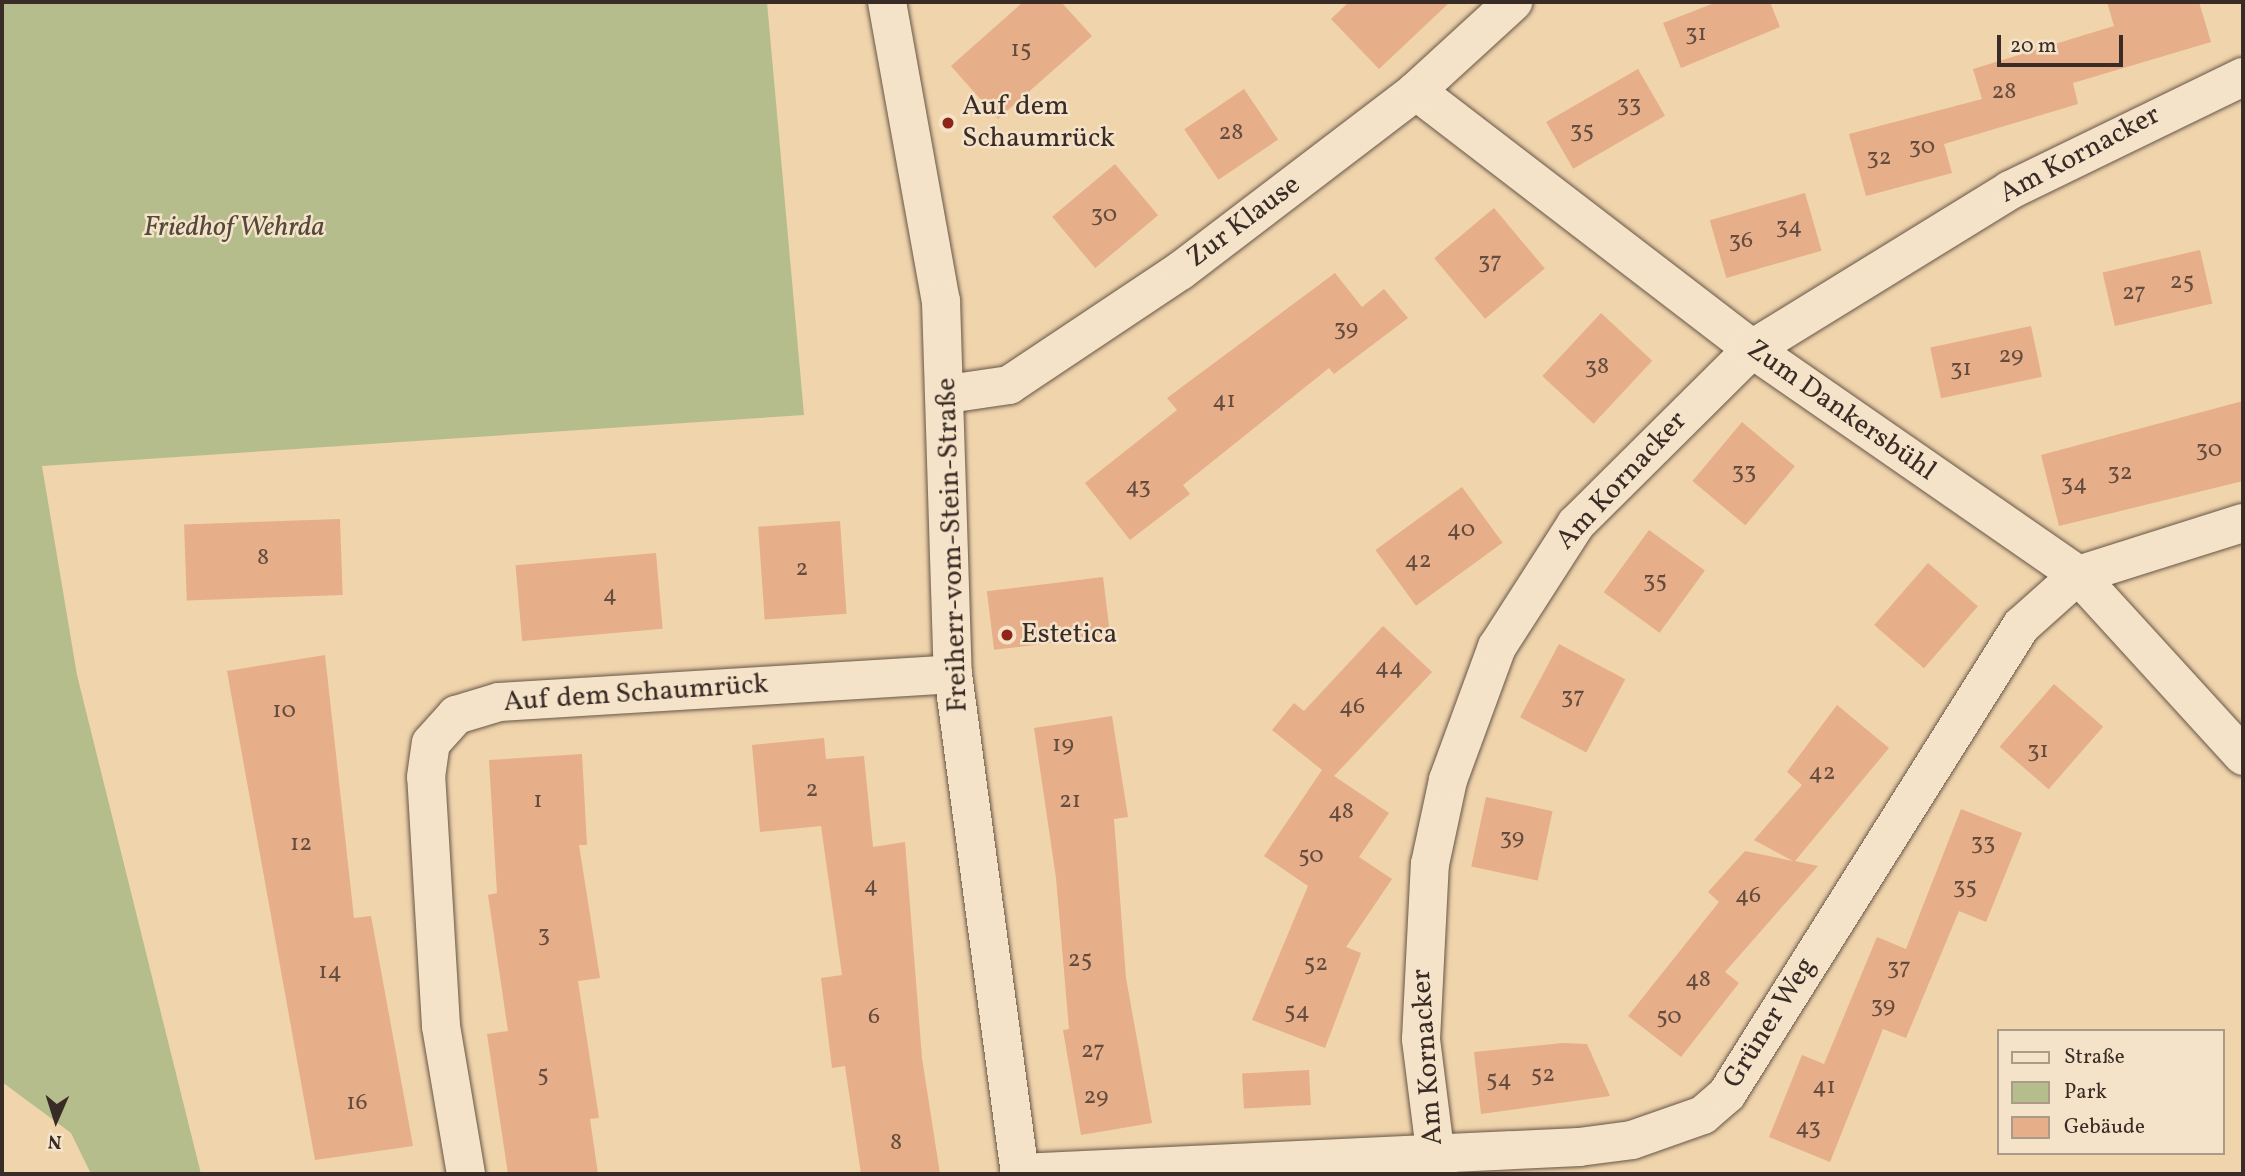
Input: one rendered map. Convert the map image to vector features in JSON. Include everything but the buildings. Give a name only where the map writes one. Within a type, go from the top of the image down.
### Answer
[{"type":"street","name":"Freiherr-vom-Stein-Straße","points":[[887,2],[931,231],[948,394],[953,674],[1020,1174]]},
{"type":"street","name":"Zur Klause","points":[[948,394],[1009,385],[1180,271],[1416,91],[1513,2]]},
{"type":"street","name":"Am Kornacker","points":[[1436,1164],[1421,1038],[1421,954],[1430,864],[1473,704],[1527,593],[1576,524],[1752,349],[2010,190],[2243,77]]},
{"type":"street","name":"Zum Dankersbühl","points":[[1416,91],[1752,349],[2078,575],[2243,756]]},
{"type":"street","name":"Grüner Weg","points":[[1020,1174],[1257,1161],[1436,1164],[1632,1140],[1703,1115],[1727,1094],[2021,626],[2078,575],[2243,523]]},
{"type":"street","name":"Auf dem Schaumrück","points":[[466,1174],[441,1026],[426,777],[431,743],[456,715],[499,702],[953,674]]},
{"type":"green space","name":"Friedhof Wehrda","points":[[2,2],[767,2],[804,415],[42,466],[77,675],[201,1174],[91,1174],[71,1133],[2,1082]]},
{"type":"place","name":"Auf dem Schaumrück","points":[[948,123]]},
{"type":"place","name":"Estetica","points":[[1007,635]]}]
